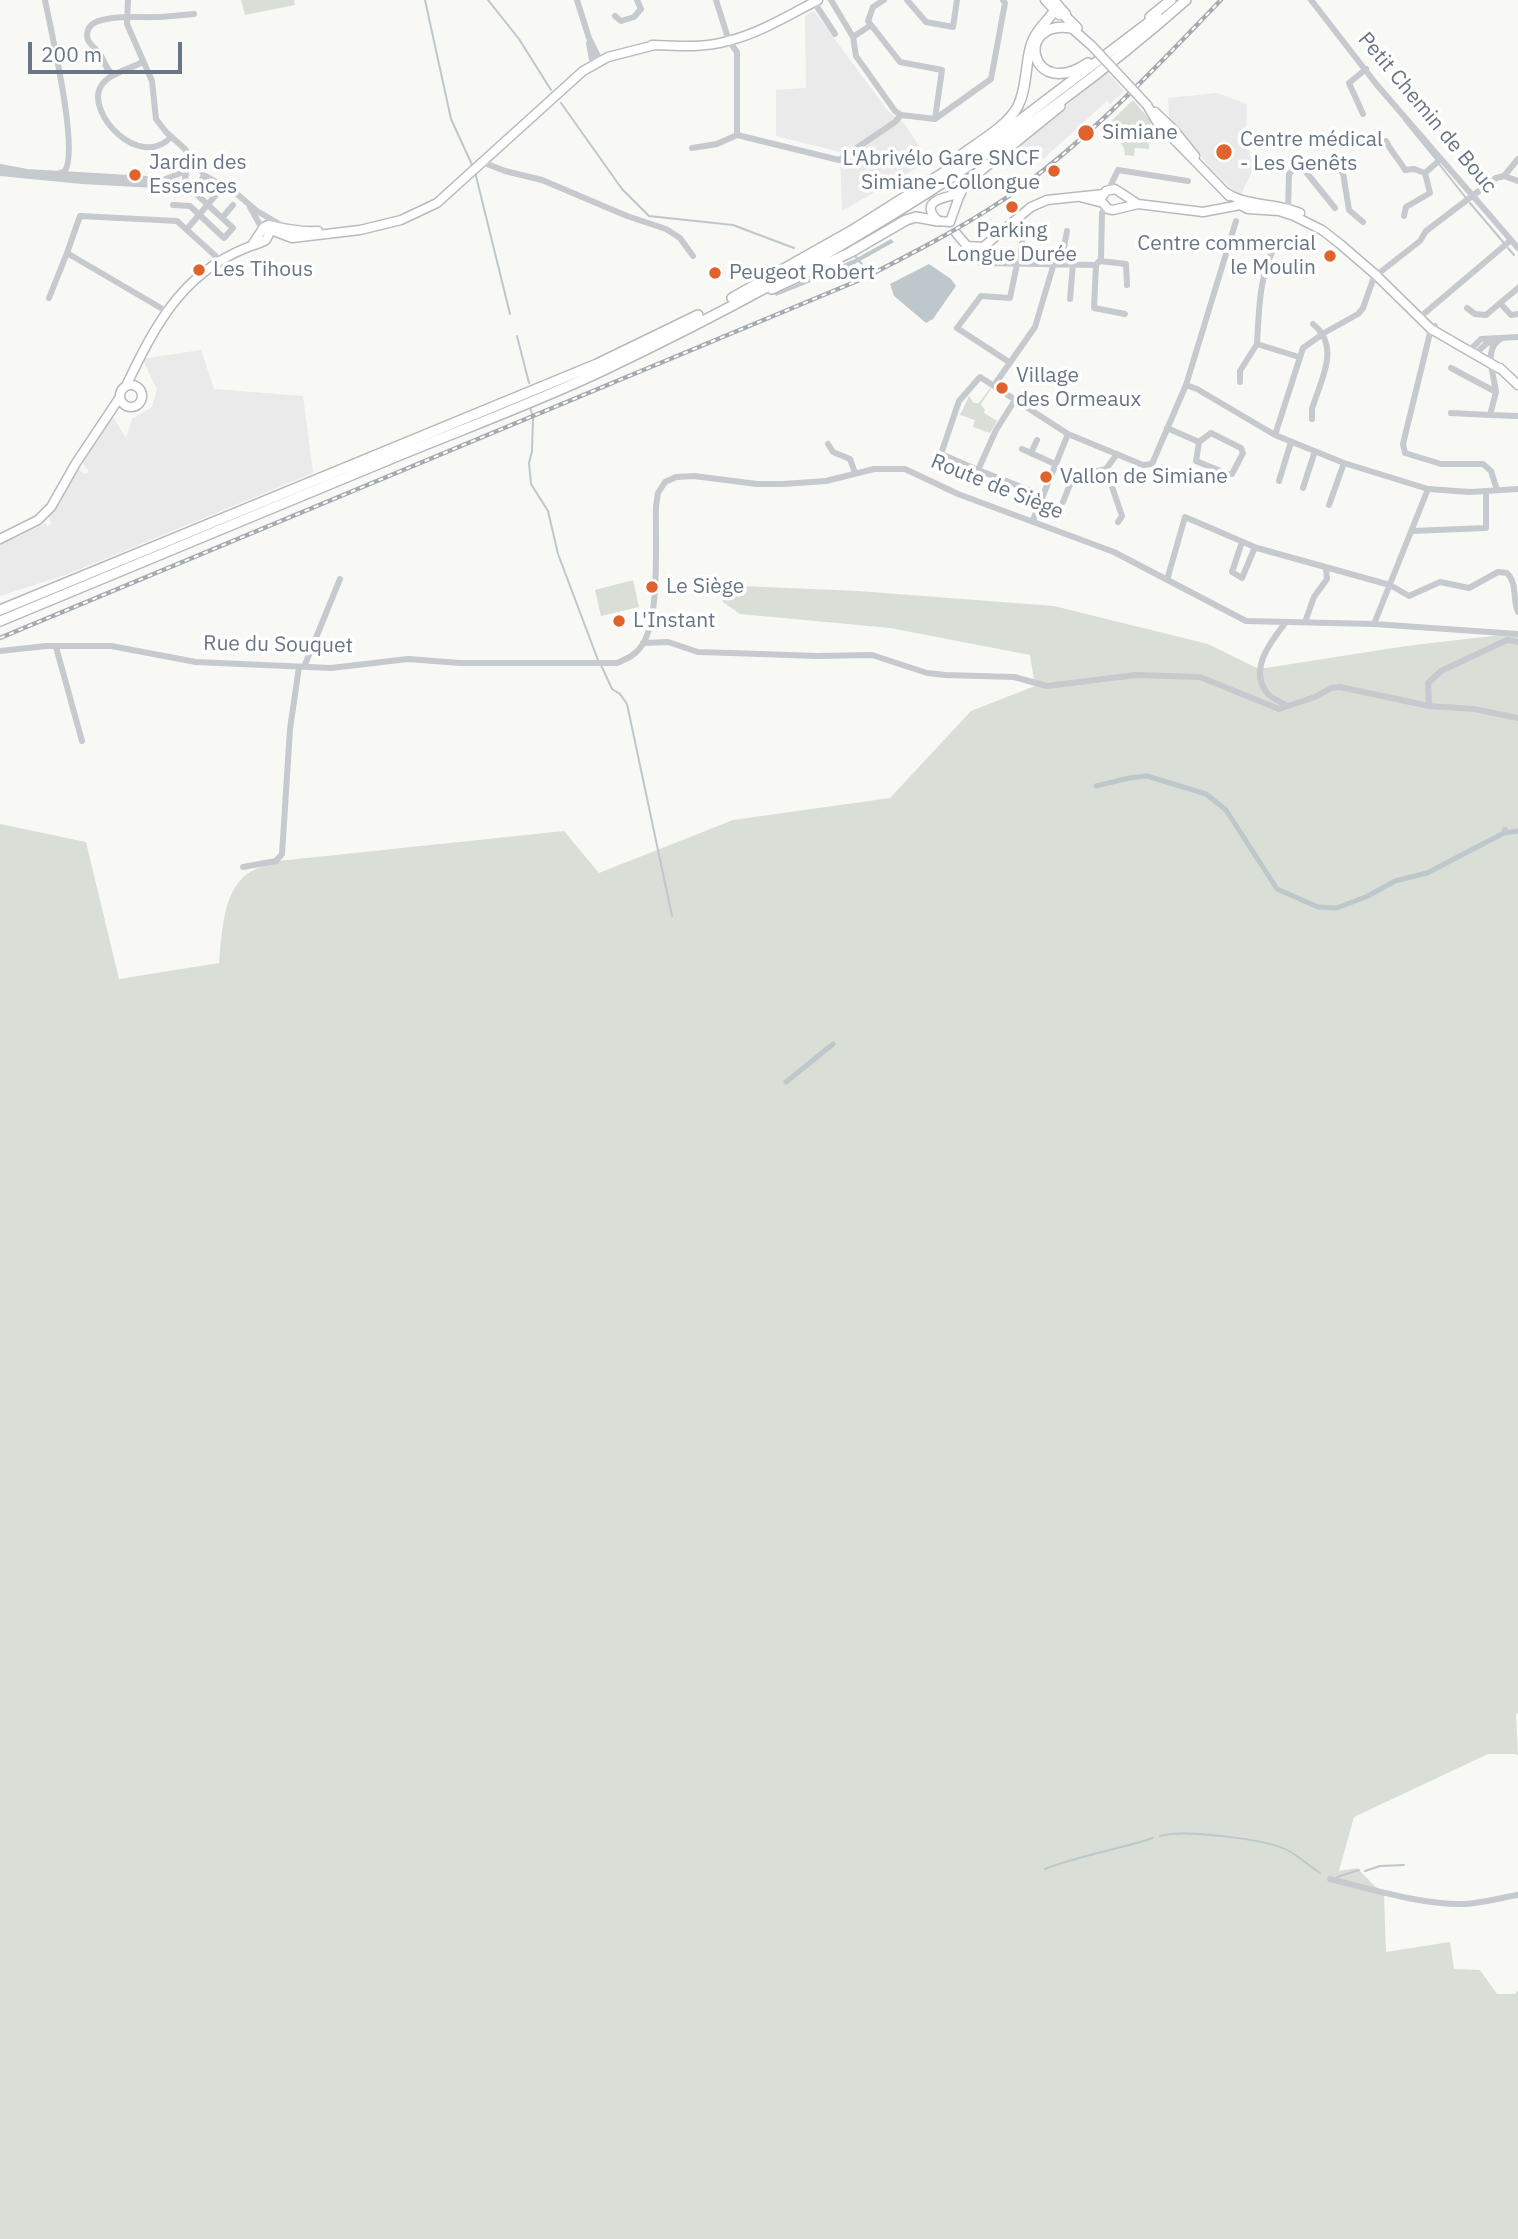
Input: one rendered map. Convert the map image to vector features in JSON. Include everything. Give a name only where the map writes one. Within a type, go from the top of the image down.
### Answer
[{"type":"highway","points":[[1074,28],[1060,26],[1046,29],[1038,38],[1034,51],[1039,65],[1048,72],[1059,75],[1074,72],[1174,0]]},
{"type":"highway","points":[[0,611],[618,354],[791,266],[987,145],[1174,0]]},
{"type":"highway","points":[[960,194],[964,184],[1186,0]]},
{"type":"highway","points":[[920,187],[1011,116],[1018,106],[1035,36],[1054,5],[1074,28]]},
{"type":"highway","points":[[0,621],[601,371],[663,340],[838,247],[970,164],[1074,90],[1146,33]]},
{"type":"highway","points":[[663,340],[839,258],[906,220],[916,217],[938,221]]},
{"type":"main road","points":[[1046,0],[1054,5]]},
{"type":"main road","points":[[555,94],[568,79],[596,60],[622,48],[731,43],[816,1]]},
{"type":"main road","points":[[1074,28],[1173,131],[1234,201],[1260,210],[1291,212]]},
{"type":"main road","points":[[268,225],[292,238],[360,230],[401,220],[437,202],[480,167],[555,94],[596,60]]},
{"type":"main road","points":[[1147,105],[1157,121],[1206,170]]},
{"type":"main road","points":[[1173,131],[1183,149]]},
{"type":"main road","points":[[953,228],[960,194],[933,202],[932,214],[938,221],[953,228],[967,246],[983,247],[1031,207],[1056,198],[1080,197],[1106,191],[1121,193],[1138,205]]},
{"type":"main road","points":[[1106,191],[1110,207]]},
{"type":"main road","points":[[1110,207],[1124,202],[1121,193]]},
{"type":"main road","points":[[1080,197],[1110,207],[1138,205],[1185,212],[1222,209],[1234,201],[1291,212],[1316,221],[1378,274],[1421,316]]},
{"type":"main road","points":[[268,225],[283,230],[289,228],[306,232],[360,230]]},
{"type":"main road","points":[[122,400],[121,391],[130,382],[166,311],[188,285],[220,260],[266,240],[268,225]]},
{"type":"main road","points":[[1378,274],[1435,329],[1502,370],[1518,385]]},
{"type":"main road","points":[[122,400],[134,407],[142,400],[142,392],[130,382]]},
{"type":"main road","points":[[0,539],[38,520],[51,508],[113,406],[122,400]]},
{"type":"street","points":[[45,0],[59,73],[70,158],[74,168],[83,176]]},
{"type":"street","points":[[128,0],[128,30],[152,81],[156,119],[171,137],[186,149],[204,175],[244,200],[260,225],[268,225]]},
{"type":"street","points":[[577,0],[596,60]]},
{"type":"street","points":[[615,16],[621,21],[634,18],[641,9],[638,0]]},
{"type":"street","points":[[716,0],[731,43],[737,52],[737,135]]},
{"type":"street","points":[[831,0],[853,37],[856,56],[895,111],[901,115],[934,119],[991,79],[1005,3],[1003,0]]},
{"type":"street","points":[[884,0],[873,7],[868,21],[900,62],[942,70],[934,119]]},
{"type":"street","points":[[907,0],[926,22],[953,27],[957,0]]},
{"type":"street","name":"Petit Chemin de Bouc","points":[[1311,0],[1364,71],[1438,161],[1474,196],[1507,244],[1518,248]]},
{"type":"street","points":[[816,1],[835,34]]},
{"type":"street","points":[[114,75],[107,70],[101,55],[89,43],[88,30],[95,23],[127,17],[154,18],[194,14]]},
{"type":"street","points":[[853,37],[871,26]]},
{"type":"street","points":[[143,62],[114,75],[101,86],[98,102],[104,119],[117,133],[144,149],[159,147],[171,137]]},
{"type":"street","points":[[1363,114],[1349,83],[1364,71]]},
{"type":"street","points":[[692,148],[718,144],[737,135],[839,160],[895,122],[901,115]]},
{"type":"street","points":[[1157,121],[1173,131]]},
{"type":"street","points":[[1385,141],[1405,170],[1414,169],[1425,173]]},
{"type":"street","points":[[186,149],[185,178],[188,183]]},
{"type":"street","points":[[53,177],[65,171],[70,158]]},
{"type":"street","points":[[1275,435],[1303,348],[1358,314],[1378,274],[1420,241],[1426,231],[1496,178],[1503,176],[1518,159]]},
{"type":"street","points":[[1425,173],[1438,161]]},
{"type":"street","points":[[0,167],[53,177],[70,175],[163,180],[196,166]]},
{"type":"street","points":[[480,167],[542,180],[627,216],[666,229],[680,237],[693,256]]},
{"type":"street","points":[[1302,167],[1335,208]]},
{"type":"street","points":[[1291,212],[1289,174],[1293,170],[1302,167],[1338,167],[1343,173],[1349,209],[1363,222]]},
{"type":"street","points":[[70,175],[74,168]]},
{"type":"street","points":[[1118,170],[1188,181]]},
{"type":"street","points":[[1106,191],[1118,170]]},
{"type":"street","points":[[1118,170],[1116,182],[1121,193]]},
{"type":"street","points":[[0,173],[156,185],[200,183],[225,187]]},
{"type":"street","points":[[1404,216],[1406,207],[1430,192],[1425,173]]},
{"type":"street","points":[[200,183],[204,175]]},
{"type":"street","points":[[1503,176],[1518,181]]},
{"type":"street","points":[[173,205],[190,206],[224,238],[233,228],[195,193],[174,192]]},
{"type":"street","points":[[187,229],[215,197]]},
{"type":"street","points":[[222,218],[233,205]]},
{"type":"street","points":[[1110,207],[1102,222],[1094,309],[1125,314]]},
{"type":"street","points":[[49,298],[80,216],[177,221],[220,260]]},
{"type":"street","points":[[1042,495],[941,454],[962,397],[980,377],[995,384],[1015,400],[1068,433],[1143,465],[1152,464],[1186,385],[1236,221]]},
{"type":"street","points":[[995,384],[1035,327],[1067,231]]},
{"type":"street","points":[[1240,382],[1240,371],[1257,344],[1260,292],[1278,241]]},
{"type":"street","points":[[1009,362],[957,328],[981,296],[1010,298],[1019,264],[1021,242]]},
{"type":"street","points":[[1421,316],[1507,244]]},
{"type":"street","points":[[67,253],[166,311]]},
{"type":"street","points":[[980,263],[1126,264],[1127,285]]},
{"type":"street","points":[[1070,299],[1073,264]]},
{"type":"street","points":[[1467,308],[1475,314],[1486,315],[1518,288]]},
{"type":"street","points":[[1500,303],[1511,315],[1518,314]]},
{"type":"street","points":[[1312,419],[1312,409],[1330,350],[1324,333],[1313,324]]},
{"type":"street","points":[[1435,329],[1429,342],[1403,444],[1405,453],[1441,464],[1483,464],[1491,471],[1497,490]]},
{"type":"street","points":[[1473,352],[1489,342],[1518,337]]},
{"type":"street","points":[[1490,415],[1494,391],[1490,349],[1501,339]]},
{"type":"street","points":[[1257,344],[1299,357]]},
{"type":"street","points":[[1451,368],[1494,391]]},
{"type":"street","points":[[1186,385],[1275,435],[1343,463],[1428,489],[1518,489]]},
{"type":"street","points":[[978,470],[996,430],[1015,400]]},
{"type":"street","points":[[1451,413],[1517,416]]},
{"type":"street","points":[[1167,428],[1199,442]]},
{"type":"street","points":[[1033,520],[1068,433]]},
{"type":"street","points":[[1211,433],[1237,444],[1243,453],[1235,472],[1228,474],[1196,461],[1199,442],[1211,433]]},
{"type":"street","points":[[1031,453],[1037,440]]},
{"type":"street","points":[[1279,481],[1291,442]]},
{"type":"street","points":[[828,443],[833,452],[850,459],[855,473]]},
{"type":"street","points":[[1022,449],[1055,464]]},
{"type":"street","points":[[1303,488],[1315,451]]},
{"type":"street","points":[[1063,502],[1073,477],[1107,469],[1117,454]]},
{"type":"street","points":[[1329,505],[1343,463]]},
{"type":"street","name":"Route de Siège","points":[[643,643],[654,610],[656,506],[664,481],[694,476],[783,484],[826,481],[874,469],[905,469],[958,494],[1114,552],[1246,621],[1374,624],[1518,634]]},
{"type":"street","points":[[1107,469],[1122,516],[1118,522]]},
{"type":"street","points":[[1374,624],[1428,489]]},
{"type":"street","points":[[1412,531],[1486,528],[1486,491]]},
{"type":"street","points":[[1167,580],[1185,517],[1255,547],[1390,585],[1409,596],[1440,582],[1469,588],[1498,572],[1507,573],[1513,580],[1518,612]]},
{"type":"street","points":[[1242,542],[1231,572],[1244,577],[1255,547]]},
{"type":"street","points":[[1305,622],[1314,597],[1327,579],[1326,568]]},
{"type":"street","points":[[243,867],[276,861],[282,854],[290,729],[302,667],[340,579]]},
{"type":"street","points":[[1286,622],[1261,662],[1261,681],[1268,694],[1287,706]]},
{"type":"street","points":[[1429,706],[1428,683],[1441,671],[1497,643],[1507,640],[1518,642]]},
{"type":"street","points":[[643,643],[668,642],[698,652],[817,656],[872,654],[927,673],[945,676],[1014,677],[1047,686],[1136,675],[1200,677],[1279,709],[1315,697],[1331,688],[1340,687],[1429,706],[1474,709],[1518,718]]},
{"type":"street","name":"Rue du Souquet","points":[[0,651],[111,646],[196,662],[349,667],[384,660],[408,659],[460,663],[617,663],[632,656],[643,643]]},
{"type":"street","points":[[56,647],[82,741]]},
{"type":"street","points":[[1330,1879],[1385,1893],[1450,1903],[1474,1903],[1518,1895]]},
{"type":"shaded area","points":[[241,0],[294,0],[295,5],[245,15]]},
{"type":"shaded area","points":[[814,11],[888,111],[904,123],[929,161],[842,211],[840,152],[776,136],[776,90],[806,88],[805,16]]},
{"type":"shaded area","points":[[1106,71],[1124,91],[1110,104],[1107,101],[1043,159],[1024,157],[1015,163],[1009,156]]},
{"type":"shaded area","name":"Centre médical - Les Genêts","points":[[1217,93],[1247,104],[1246,135],[1253,170],[1240,196],[1211,169],[1169,117],[1168,98]]},
{"type":"shaded area","points":[[1133,100],[1151,121],[1149,149],[1135,148],[1134,156],[1125,155],[1120,142],[1102,130]]},
{"type":"shaded area","points":[[891,239],[894,242],[851,266],[776,296],[775,294],[857,258]]},
{"type":"shaded area","points":[[929,264],[951,279],[956,286],[933,319],[926,323],[894,296],[890,284]]},
{"type":"shaded area","points":[[201,350],[214,389],[303,396],[313,473],[68,574],[0,596],[0,543],[46,523],[47,526],[51,524],[49,516],[74,472],[77,469],[85,474],[89,472],[83,464],[83,457],[111,414],[126,438],[132,419],[152,407],[157,389],[142,359]]},
{"type":"shaded area","points":[[990,388],[981,404],[984,413],[997,421],[990,433],[973,427],[975,420],[960,415],[969,396],[974,403],[979,403]]},
{"type":"shaded area","points":[[633,580],[639,607],[601,616],[595,590]]},
{"type":"shaded area","points":[[718,585],[858,591],[1054,606],[1208,644],[1259,669],[1406,646],[1518,633],[1518,1756],[1488,1754],[1354,1817],[1339,1871],[1357,1868],[1384,1895],[1386,1952],[1450,1942],[1454,1969],[1480,1970],[1497,1994],[1515,1994],[1518,1990],[1518,2239],[0,2239],[0,824],[86,842],[119,979],[219,963],[225,915],[232,892],[247,874],[278,861],[564,831],[599,873],[733,820],[890,798],[971,711],[1035,686],[1030,655],[890,628],[740,614],[723,602]]},
{"type":"waterway","points":[[425,0],[451,119],[473,167]]},
{"type":"waterway","points":[[488,0],[519,39],[551,90]]},
{"type":"waterway","points":[[561,103],[622,189],[649,216],[733,225],[794,248]]},
{"type":"waterway","points":[[1404,120],[1436,159]]},
{"type":"waterway","points":[[1439,164],[1466,198]]},
{"type":"waterway","points":[[475,172],[510,314]]},
{"type":"waterway","points":[[1470,203],[1504,243]]},
{"type":"waterway","points":[[1508,248],[1514,255]]},
{"type":"waterway","points":[[856,257],[865,268]]},
{"type":"waterway","points":[[517,336],[529,383]]},
{"type":"waterway","points":[[530,407],[533,418],[529,463],[531,484],[548,511],[558,554],[598,660]]},
{"type":"waterway","points":[[601,665],[612,689],[620,694],[627,704],[672,916]]},
{"type":"waterway","points":[[1096,786],[1147,776],[1206,794],[1226,810],[1277,889],[1318,907],[1337,908],[1368,896],[1395,881],[1427,873],[1504,833],[1518,831]]},
{"type":"waterway","points":[[786,1082],[833,1044]]},
{"type":"waterway","points":[[1160,1836],[1205,1835],[1263,1843],[1289,1851],[1320,1873]]},
{"type":"waterway","points":[[1045,1869],[1153,1838]]},
{"type":"waterway","points":[[1365,1871],[1380,1866],[1404,1865]]},
{"type":"waterway","points":[[1337,1877],[1359,1870]]},
{"type":"railway","points":[[0,638],[862,279],[899,260],[971,220],[1036,176],[1092,129],[1221,0]]},
{"type":"place","name":"Simiane","points":[[1086,133]]},
{"type":"place","name":"Centre médical - Les Genêts","points":[[1224,152]]},
{"type":"place","name":"L'Abrivélo Gare SNCF Simiane-Collongue","points":[[1054,171]]},
{"type":"place","name":"Jardin des Essences","points":[[135,175]]},
{"type":"place","name":"Parking Longue Durée","points":[[1012,207]]},
{"type":"place","name":"Centre commercial le Moulin","points":[[1330,256]]},
{"type":"place","name":"Les Tihous","points":[[199,270]]},
{"type":"place","name":"Peugeot Robert","points":[[715,273]]},
{"type":"place","name":"Village des Ormeaux","points":[[1002,388]]},
{"type":"place","name":"Vallon de Simiane","points":[[1046,477]]},
{"type":"place","name":"Le Siège","points":[[652,587]]},
{"type":"place","name":"L'Instant","points":[[619,621]]}]
